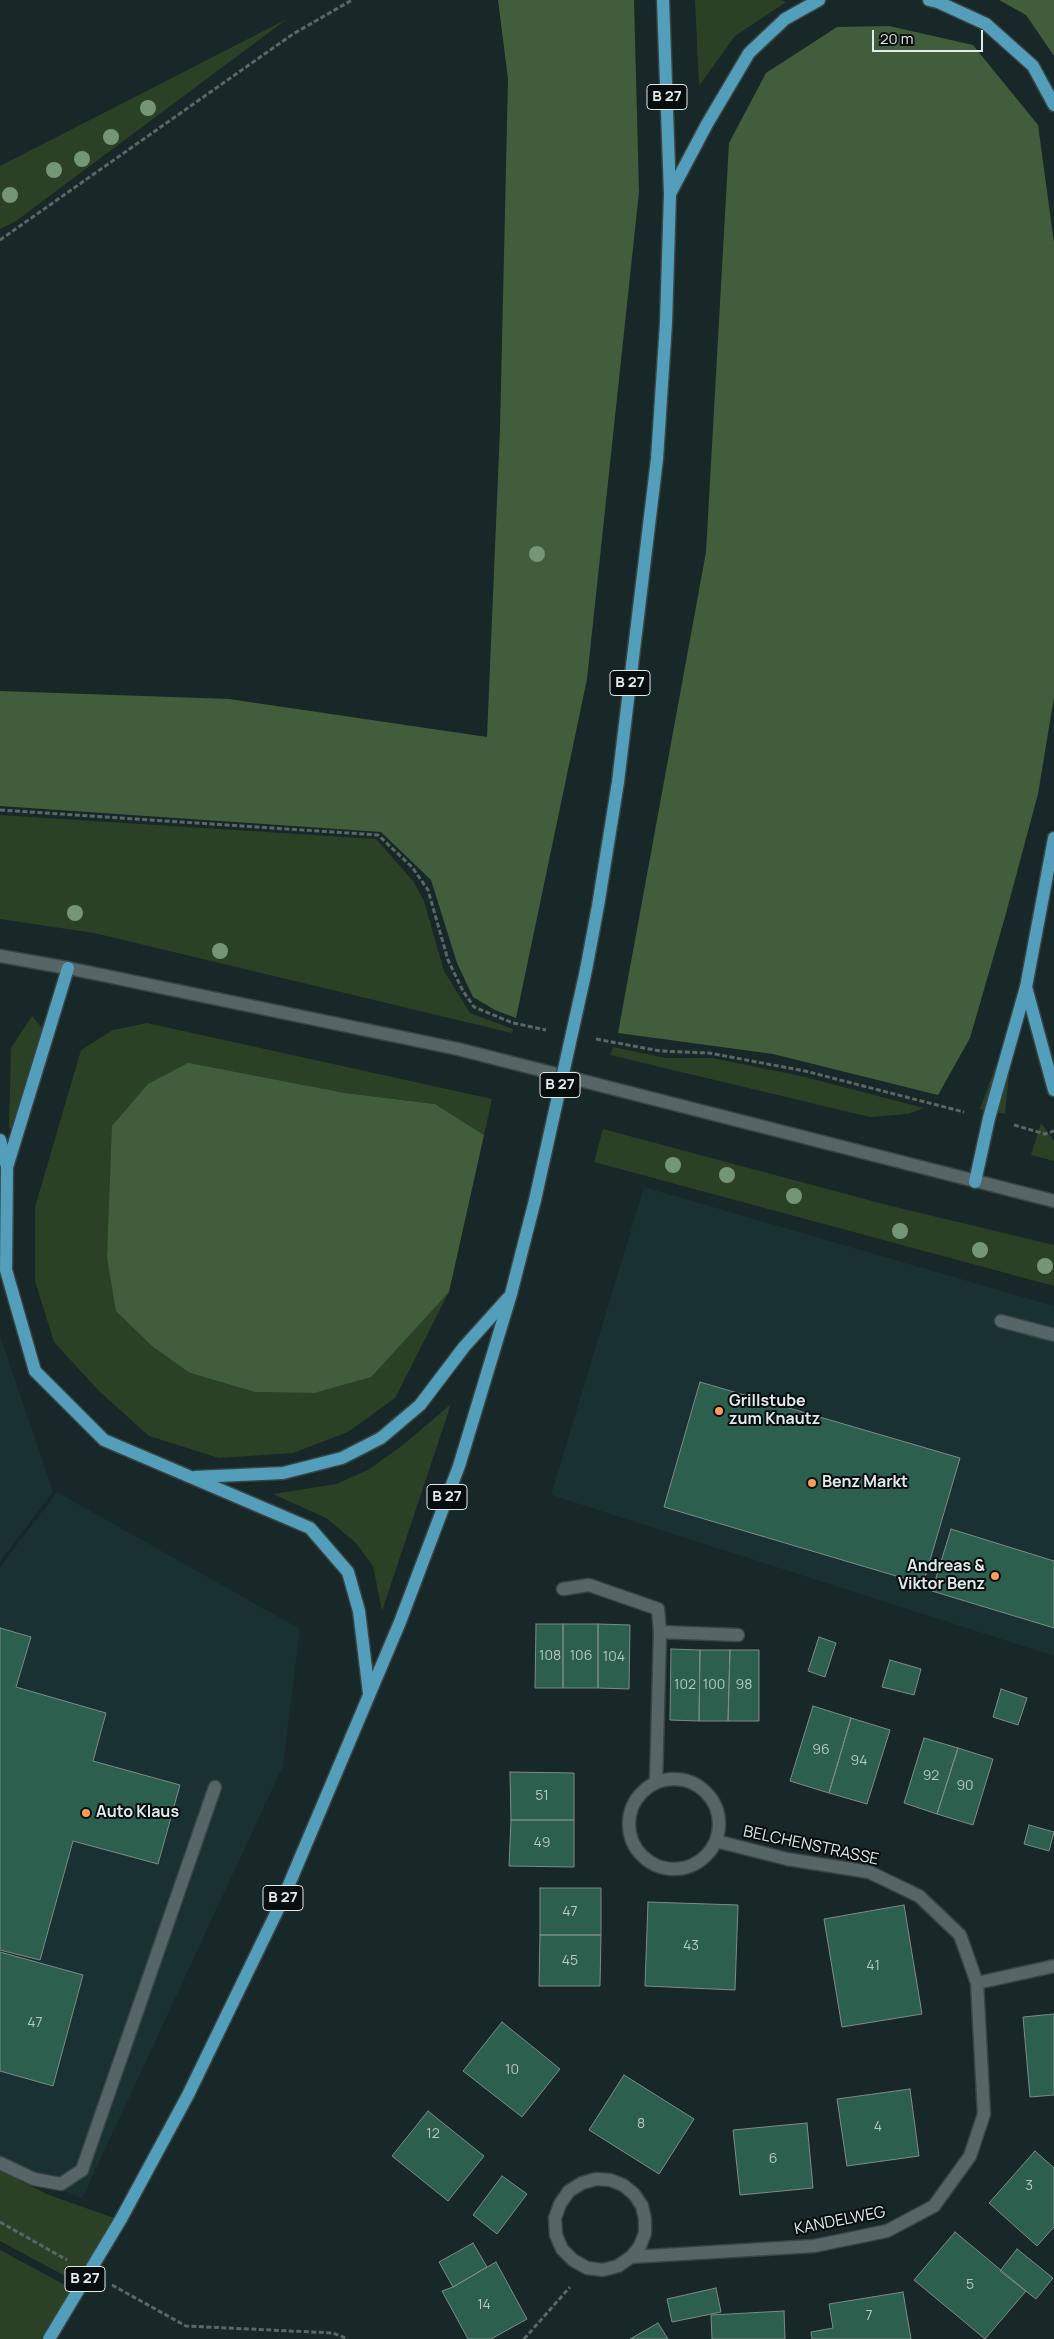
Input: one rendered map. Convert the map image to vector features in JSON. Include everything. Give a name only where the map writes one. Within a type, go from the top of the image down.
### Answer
[{"type":"main road","name":"B 27","points":[[49,2339],[121,2219],[188,2095],[282,1901],[400,1622],[458,1466],[511,1294],[535,1200],[586,970],[598,906],[618,782],[657,459],[666,323],[670,194],[663,0]]},
{"type":"main road","points":[[670,194],[707,124],[749,53],[785,19],[819,0]]},
{"type":"main road","points":[[929,0],[938,2],[986,24],[1033,66],[1054,105]]},
{"type":"main road","points":[[975,1182],[989,1118],[1026,987],[1054,838]]},
{"type":"main road","points":[[7,1167],[68,968]]},
{"type":"main road","points":[[1026,987],[1054,1090]]},
{"type":"main road","points":[[0,1140],[7,1167],[6,1270],[35,1371],[104,1440],[310,1528],[348,1572],[360,1611],[369,1696]]},
{"type":"main road","points":[[191,1478],[284,1473],[342,1458],[381,1438],[420,1405],[464,1347],[511,1294]]},
{"type":"street","points":[[0,956],[68,968],[458,1049],[1054,1201]]},
{"type":"street","points":[[1001,1321],[1054,1335]]},
{"type":"street","points":[[563,1589],[589,1585],[658,1609],[660,1632],[656,1783]]},
{"type":"street","points":[[660,1632],[738,1635]]},
{"type":"street","points":[[672,1779],[687,1781],[701,1788],[712,1800],[718,1812],[719,1827],[716,1841],[709,1853],[699,1862],[686,1868],[658,1867],[645,1859],[636,1849],[629,1835],[629,1819],[634,1804],[643,1792],[656,1783],[672,1779]]},
{"type":"street","points":[[0,2163],[34,2179],[61,2184],[82,2170],[215,1787]]},
{"type":"street","name":"BELCHENSTRASSE","points":[[716,1841],[787,1859],[869,1872],[919,1896],[960,1935],[977,1983]]},
{"type":"street","points":[[977,1983],[1054,1966]]},
{"type":"street","name":"KANDELWEG","points":[[631,2257],[814,2246],[887,2231],[934,2206],[970,2156],[984,2114],[977,1983]]},
{"type":"street","points":[[596,2179],[610,2180],[623,2185],[634,2194],[642,2206],[645,2219],[645,2233],[640,2246],[631,2257],[618,2266],[603,2270],[587,2268],[573,2260],[562,2249],[556,2234],[555,2218],[560,2204],[569,2191],[582,2183],[596,2179]]},
{"type":"path","points":[[0,240],[293,34],[352,0]]},
{"type":"path","points":[[0,810],[378,835],[412,867],[428,890],[448,960],[463,991],[474,1007],[513,1023],[550,1030]]},
{"type":"path","points":[[586,1037],[660,1051],[709,1053],[805,1072],[1045,1134],[1054,1131]]},
{"type":"path","points":[[186,2326],[333,2333],[348,2339]]},
{"type":"shaded area","points":[[644,1187],[1054,1306],[1054,1656],[551,1495]]},
{"type":"shaded area","points":[[0,1335],[53,1492],[0,1562]]},
{"type":"shaded area","points":[[57,1492],[300,1629],[283,1766],[82,2199],[0,2158],[0,1567]]},
{"type":"green space","points":[[498,0],[634,0],[639,192],[587,679],[516,1018],[495,1010],[473,997],[457,963],[431,880],[381,832],[0,806],[0,691],[229,699],[487,737],[500,429],[508,79]]},
{"type":"green space","points":[[695,0],[781,0],[786,2],[735,36],[699,86]]},
{"type":"green space","points":[[999,0],[1054,0],[1054,56],[1026,15]]},
{"type":"green space","points":[[287,19],[16,221],[0,229],[0,166]]},
{"type":"green space","points":[[889,26],[973,45],[1038,125],[1054,243],[1054,697],[1038,794],[970,1038],[938,1095],[773,1054],[618,1033],[706,552],[729,143],[766,73],[837,27]]},
{"type":"green space","points":[[0,815],[376,839],[413,881],[424,901],[444,971],[470,1013],[513,1029],[512,1033],[94,933],[0,919]]},
{"type":"green space","points":[[1015,1013],[1005,1114],[980,1109]]},
{"type":"green space","points":[[32,1016],[42,1028],[12,1128],[9,1128],[11,1048]]},
{"type":"green space","points":[[147,1023],[492,1099],[484,1135],[435,1104],[345,1093],[281,1081],[110,1208],[107,1257],[190,1373],[255,1392],[314,1393],[411,1332],[449,1292],[395,1398],[348,1432],[293,1453],[219,1458],[149,1436],[99,1391],[54,1342],[35,1281],[35,1207],[81,1050],[113,1030]]},
{"type":"green space","points":[[613,1047],[666,1058],[712,1058],[801,1076],[924,1108],[908,1114],[870,1117],[610,1055]]},
{"type":"green space","points":[[188,1063],[345,1093],[435,1104],[484,1135],[449,1292],[371,1377],[314,1393],[255,1392],[190,1373],[152,1346],[116,1311],[107,1257],[112,1126],[148,1084]]},
{"type":"green space","points":[[1041,1123],[1054,1141],[1054,1161],[1031,1155]]},
{"type":"green space","points":[[603,1129],[887,1205],[1054,1245],[1054,1286],[594,1162]]},
{"type":"green space","points":[[451,1404],[382,1611],[373,1566],[356,1543],[326,1518],[273,1494],[336,1484],[368,1470],[403,1445]]},
{"type":"green space","points":[[0,2171],[49,2195],[120,2220],[82,2285],[0,2241]]},
{"type":"green space","points":[[0,2250],[78,2292],[50,2339],[0,2339]]},
{"type":"building","name":"Benz Markt","points":[[700,1382],[960,1458],[923,1584],[664,1507]]},
{"type":"building","name":"Andreas & Viktor Benz","points":[[951,1529],[1054,1561],[1054,1628],[932,1591]]},
{"type":"building","points":[[536,1624],[563,1624],[563,1688],[535,1688]]},
{"type":"building","points":[[563,1624],[598,1624],[598,1688],[563,1688]]},
{"type":"building","points":[[598,1624],[630,1625],[629,1689],[598,1688]]},
{"type":"building","name":"Auto Klaus","points":[[0,1628],[31,1637],[16,1687],[106,1713],[93,1761],[180,1785],[158,1864],[73,1841],[40,1960],[0,1950]]},
{"type":"building","points":[[819,1637],[836,1643],[825,1677],[808,1671]]},
{"type":"building","points":[[671,1649],[700,1650],[699,1721],[670,1720]]},
{"type":"building","points":[[700,1650],[730,1650],[728,1721],[699,1721]]},
{"type":"building","points":[[730,1650],[759,1650],[759,1721],[728,1721]]},
{"type":"building","points":[[890,1660],[921,1669],[914,1695],[882,1687]]},
{"type":"building","points":[[1001,1689],[1027,1698],[1018,1725],[993,1717]]},
{"type":"building","points":[[813,1706],[851,1718],[829,1793],[790,1781]]},
{"type":"building","points":[[851,1718],[890,1730],[867,1804],[829,1793]]},
{"type":"building","points":[[924,1738],[958,1748],[937,1814],[904,1803]]},
{"type":"building","points":[[958,1748],[993,1759],[973,1825],[937,1814]]},
{"type":"building","points":[[510,1772],[574,1773],[574,1820],[511,1820]]},
{"type":"building","points":[[511,1820],[574,1820],[574,1867],[509,1866]]},
{"type":"building","points":[[1029,1825],[1054,1832],[1049,1851],[1024,1844]]},
{"type":"building","points":[[540,1888],[601,1888],[601,1935],[540,1935]]},
{"type":"building","points":[[648,1902],[738,1905],[735,1990],[645,1986]]},
{"type":"building","points":[[904,1905],[922,2014],[842,2027],[824,1919]]},
{"type":"building","points":[[540,1935],[601,1935],[600,1986],[539,1986]]},
{"type":"building","points":[[0,1952],[83,1975],[53,2086],[0,2071]]},
{"type":"building","points":[[1054,2014],[1054,2095],[1030,2097],[1023,2017]]},
{"type":"building","points":[[502,2022],[560,2069],[522,2117],[463,2071]]},
{"type":"building","points":[[624,2075],[694,2119],[659,2174],[589,2130]]},
{"type":"building","points":[[910,2089],[919,2156],[847,2166],[837,2099]]},
{"type":"building","points":[[428,2111],[484,2156],[448,2201],[392,2156]]},
{"type":"building","points":[[807,2123],[813,2188],[740,2195],[733,2130]]},
{"type":"building","points":[[1035,2151],[1054,2168],[1054,2227],[1037,2246],[989,2203]]},
{"type":"building","points":[[502,2176],[527,2194],[497,2234],[473,2215]]},
{"type":"building","points":[[955,2232],[1026,2291],[985,2339],[914,2280]]},
{"type":"building","points":[[473,2243],[487,2267],[453,2287],[439,2262]]},
{"type":"building","points":[[1017,2249],[1053,2278],[1036,2299],[1000,2271]]},
{"type":"building","points":[[496,2262],[527,2319],[491,2339],[468,2339],[442,2291],[453,2287]]},
{"type":"building","points":[[716,2288],[721,2312],[672,2322],[667,2299]]},
{"type":"building","points":[[903,2292],[911,2339],[812,2339],[811,2332],[833,2328],[829,2304]]},
{"type":"building","points":[[784,2311],[785,2339],[712,2339],[711,2315]]},
{"type":"building","points":[[658,2323],[668,2339],[630,2339]]},
{"type":"place","name":"Grillstube zum Knautz","points":[[719,1411]]},
{"type":"place","name":"Benz Markt","points":[[812,1483]]},
{"type":"place","name":"Andreas & Viktor Benz","points":[[995,1576]]},
{"type":"place","name":"Auto Klaus","points":[[86,1813]]}]
